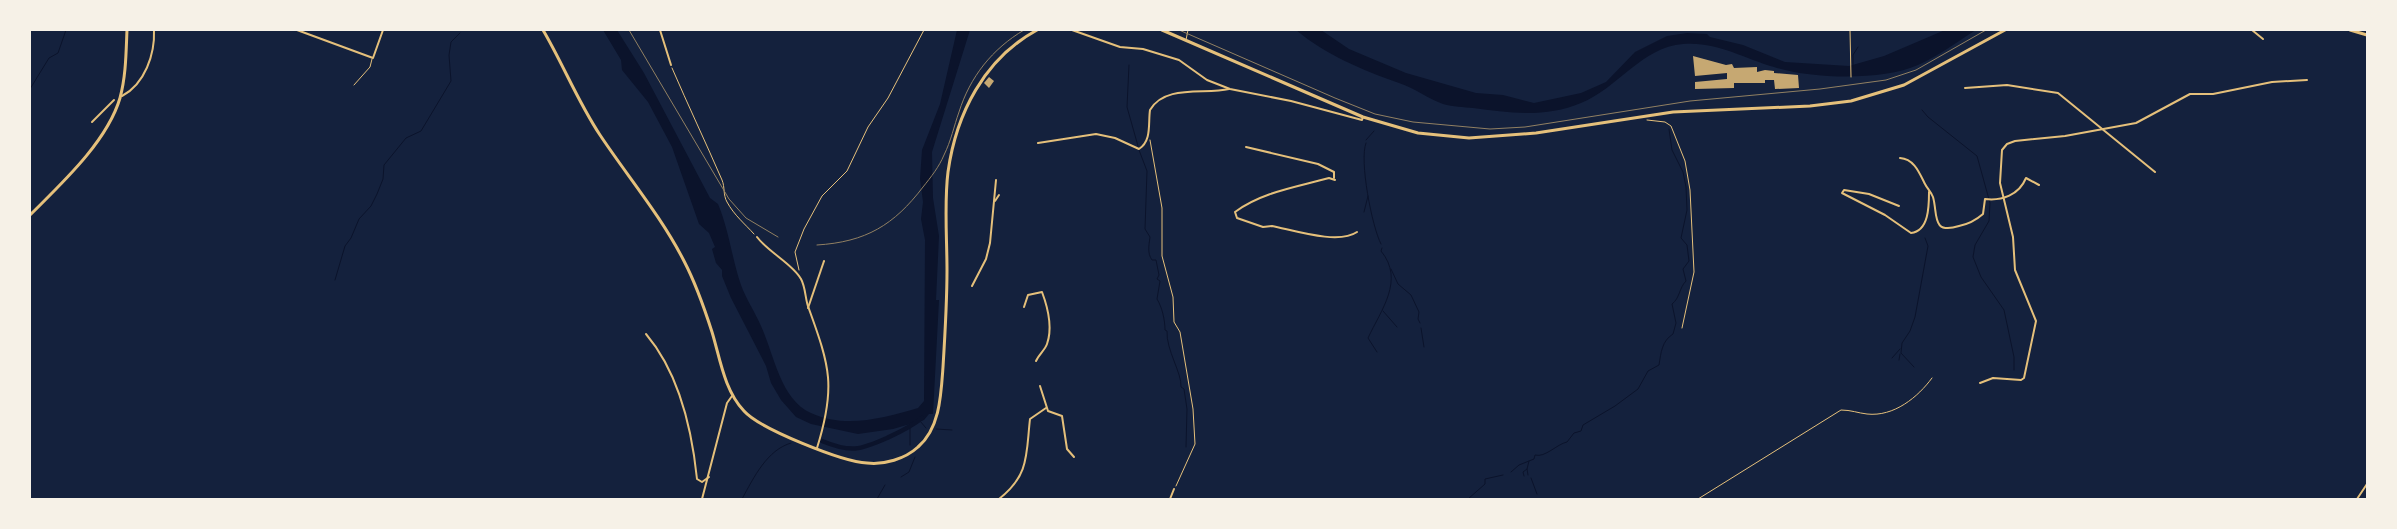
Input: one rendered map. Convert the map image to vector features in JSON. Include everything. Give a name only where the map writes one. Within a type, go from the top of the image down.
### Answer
[{"type":"main road","points":[[30,215],[92,147],[114,115],[120,97],[127,30]]},
{"type":"main road","points":[[543,30],[590,118],[661,222],[684,261],[703,305],[725,379],[732,396],[743,411],[760,424],[817,448],[860,463],[879,463],[910,453],[931,432],[937,416],[942,376],[947,288],[949,170],[967,105],[978,84],[1004,54],[1037,30]]},
{"type":"main road","points":[[1162,30],[1363,118],[1418,133],[1480,138],[1536,133],[1645,115],[1692,110],[1821,106],[1862,99],[1914,80],[1974,45],[2005,30]]},
{"type":"main road","points":[[2350,30],[2367,35]]},
{"type":"street","points":[[120,97],[132,89],[145,71],[154,46],[154,30]]},
{"type":"street","points":[[297,30],[373,58],[383,30]]},
{"type":"street","points":[[660,30],[671,65]]},
{"type":"street","points":[[1072,30],[1120,47],[1143,49],[1179,60],[1207,80],[1230,88],[1292,100],[1362,120],[1363,118]]},
{"type":"street","points":[[1758,30],[1768,30]]},
{"type":"street","points":[[2252,30],[2263,39]]},
{"type":"street","points":[[1980,382],[1993,378],[2021,380],[2024,378],[2028,351],[2035,330],[2033,314],[2015,270],[2013,237],[2000,183],[2000,160],[2002,150],[2007,144],[2016,140],[2102,130],[2136,123],[2190,94],[2213,94],[2272,82],[2307,80]]},
{"type":"street","points":[[1965,88],[2007,85],[2050,90],[2058,93],[2155,172]]},
{"type":"street","points":[[1038,142],[1096,134],[1115,138],[1139,149],[1143,146],[1149,133],[1150,110],[1164,97],[1174,94],[1230,88]]},
{"type":"street","points":[[92,122],[114,100]]},
{"type":"street","points":[[1246,147],[1318,164],[1334,172],[1334,179],[1277,192],[1250,201],[1236,212],[1237,218],[1263,227],[1272,226],[1333,237],[1347,237],[1357,232]]},
{"type":"street","points":[[1900,158],[1907,159],[1913,164],[1932,195],[1935,218],[1944,228],[1949,229],[1975,221],[1983,214],[1985,199],[1995,201],[2016,194],[2026,178],[2039,185]]},
{"type":"street","points":[[972,286],[987,257],[996,180]]},
{"type":"street","points":[[1899,206],[1869,194],[1844,190],[1842,193],[1885,215],[1911,233],[1921,230],[1926,223],[1929,189]]},
{"type":"street","points":[[993,203],[999,195]]},
{"type":"street","points":[[757,237],[801,280],[808,308],[817,328],[829,380],[827,413],[817,448]]},
{"type":"street","points":[[808,308],[824,262]]},
{"type":"street","points":[[1024,308],[1028,295],[1042,292],[1047,304],[1050,328],[1047,343],[1036,361]]},
{"type":"street","points":[[646,334],[659,350],[682,406],[698,479],[702,482],[709,477]]},
{"type":"street","points":[[1040,386],[1046,408],[1062,416],[1066,449],[1074,457]]},
{"type":"street","points":[[702,499],[727,403],[732,396]]},
{"type":"street","points":[[999,499],[1024,468],[1029,448],[1030,419],[1046,408]]},
{"type":"street","points":[[2357,499],[2367,485]]},
{"type":"street","points":[[1170,499],[1174,489]]},
{"type":"lane","points":[[1186,40],[1188,30]]},
{"type":"lane","points":[[354,85],[370,67],[373,58]]},
{"type":"path","points":[[801,280],[795,252],[804,229],[822,196],[847,170],[868,127],[888,98],[924,30]]},
{"type":"path","points":[[1850,30],[1851,77]]},
{"type":"path","points":[[671,65],[697,121],[715,167],[723,181],[726,200],[734,213],[757,237]]},
{"type":"path","points":[[1645,115],[1648,122],[1665,122],[1671,126],[1688,171],[1694,272],[1682,328]]},
{"type":"path","points":[[1149,133],[1162,208],[1162,256],[1173,297],[1174,322],[1180,332],[1194,409],[1195,444],[1174,489]]},
{"type":"path","points":[[1698,499],[1841,410],[1859,410],[1866,414],[1889,412],[1923,390],[1932,378]]},
{"type":"water","points":[[603,30],[617,30],[644,73],[710,198],[718,204],[741,285],[766,337],[785,387],[800,406],[811,413],[824,418],[851,421],[905,412],[918,408],[924,401],[925,240],[921,219],[923,202],[920,179],[922,150],[940,104],[957,30],[970,30],[932,152],[933,198],[939,236],[936,300],[939,300],[933,414],[929,414],[924,420],[893,429],[858,434],[811,424],[796,417],[781,400],[731,298],[722,276],[722,270],[716,263],[712,249],[715,247],[709,233],[699,224],[672,147],[648,102],[622,70],[621,60]]},
{"type":"water","points":[[1296,30],[1321,30],[1349,49],[1406,73],[1476,93],[1503,95],[1534,103],[1581,93],[1606,82],[1635,52],[1667,36],[1687,33],[1707,34],[1710,37],[1743,45],[1785,62],[1849,66],[1884,56],[1945,30],[1976,30],[1918,65],[1886,74],[1866,76],[1826,76],[1789,71],[1707,45],[1683,44],[1655,52],[1607,88],[1581,103],[1554,111],[1527,113],[1443,104],[1405,85],[1345,61],[1320,47]]},
{"type":"building","points":[[1693,56],[1726,65],[1732,64],[1734,68],[1757,67],[1757,72],[1765,70],[1774,71],[1774,73],[1798,75],[1799,88],[1775,89],[1774,80],[1765,80],[1765,83],[1734,83],[1734,88],[1695,89],[1695,82],[1727,79],[1727,73],[1695,76]]},
{"type":"building","points":[[989,77],[994,81],[989,88],[984,83]]},
{"type":"waterway","points":[[30,89],[49,58],[58,53],[66,30]]},
{"type":"waterway","points":[[335,280],[345,246],[351,238],[359,219],[371,206],[377,194],[383,179],[384,165],[406,138],[421,131],[451,81],[449,55],[451,42],[460,33]]},
{"type":"waterway","points":[[1853,67],[1853,55],[1858,47]]},
{"type":"waterway","points":[[1129,65],[1127,107],[1138,146]]},
{"type":"waterway","points":[[1922,110],[1928,117],[1977,156],[1990,203],[1989,221],[1975,245],[1973,257],[1981,277],[2004,310],[2014,357],[2014,370]]},
{"type":"waterway","points":[[1511,472],[1519,465],[1534,459],[1535,455],[1543,455],[1567,442],[1574,433],[1581,431],[1583,425],[1615,406],[1638,389],[1648,371],[1659,365],[1664,343],[1673,334],[1676,323],[1672,304],[1677,299],[1686,281],[1683,269],[1689,261],[1687,245],[1681,238],[1687,210],[1686,187],[1683,172],[1672,150],[1669,129]]},
{"type":"waterway","points":[[1366,140],[1374,131]]},
{"type":"waterway","points":[[1366,143],[1364,152],[1365,178],[1374,223],[1381,244]]},
{"type":"waterway","points":[[1139,150],[1147,171],[1145,229],[1150,237],[1149,255],[1152,260],[1156,260],[1159,275],[1157,279],[1160,281],[1157,299],[1163,314],[1165,330],[1167,331],[1167,338],[1181,381],[1181,387],[1184,389],[1187,409],[1186,447]]},
{"type":"waterway","points":[[1364,212],[1368,196]]},
{"type":"waterway","points":[[1914,367],[1901,353],[1902,343],[1910,331],[1915,317],[1928,246],[1925,238]]},
{"type":"waterway","points":[[1377,352],[1368,338],[1384,306],[1391,284],[1391,273],[1388,262],[1381,251],[1382,248]]},
{"type":"waterway","points":[[1391,269],[1398,284],[1411,295],[1419,312],[1418,319],[1420,323]]},
{"type":"waterway","points":[[1383,311],[1397,327]]},
{"type":"waterway","points":[[1421,328],[1424,347]]},
{"type":"waterway","points":[[1892,358],[1900,349]]},
{"type":"waterway","points":[[1899,360],[1900,354]]},
{"type":"waterway","points":[[822,441],[841,447],[862,447],[901,431],[922,418]]},
{"type":"waterway","points":[[920,421],[926,428]]},
{"type":"waterway","points":[[910,428],[910,445]]},
{"type":"waterway","points":[[936,429],[952,430]]},
{"type":"waterway","points":[[742,499],[756,473],[768,458],[782,447],[791,443]]},
{"type":"waterway","points":[[901,477],[909,472],[915,457]]},
{"type":"waterway","points":[[1528,475],[1529,461]]},
{"type":"waterway","points":[[1524,476],[1523,472],[1527,469]]},
{"type":"waterway","points":[[1468,499],[1485,484],[1485,479],[1503,475]]},
{"type":"waterway","points":[[1531,478],[1537,494]]},
{"type":"waterway","points":[[877,499],[885,485]]},
{"type":"railway","points":[[629,30],[729,199],[746,218],[778,237]]},
{"type":"railway","points":[[817,245],[850,240],[864,235],[878,229],[901,212],[932,176],[942,159],[964,99],[976,76],[992,55],[1024,30]]},
{"type":"railway","points":[[1179,30],[1375,114],[1413,122],[1490,129],[1525,127],[1690,101],[1820,89],[1886,80],[1916,70],[1986,30]]}]
